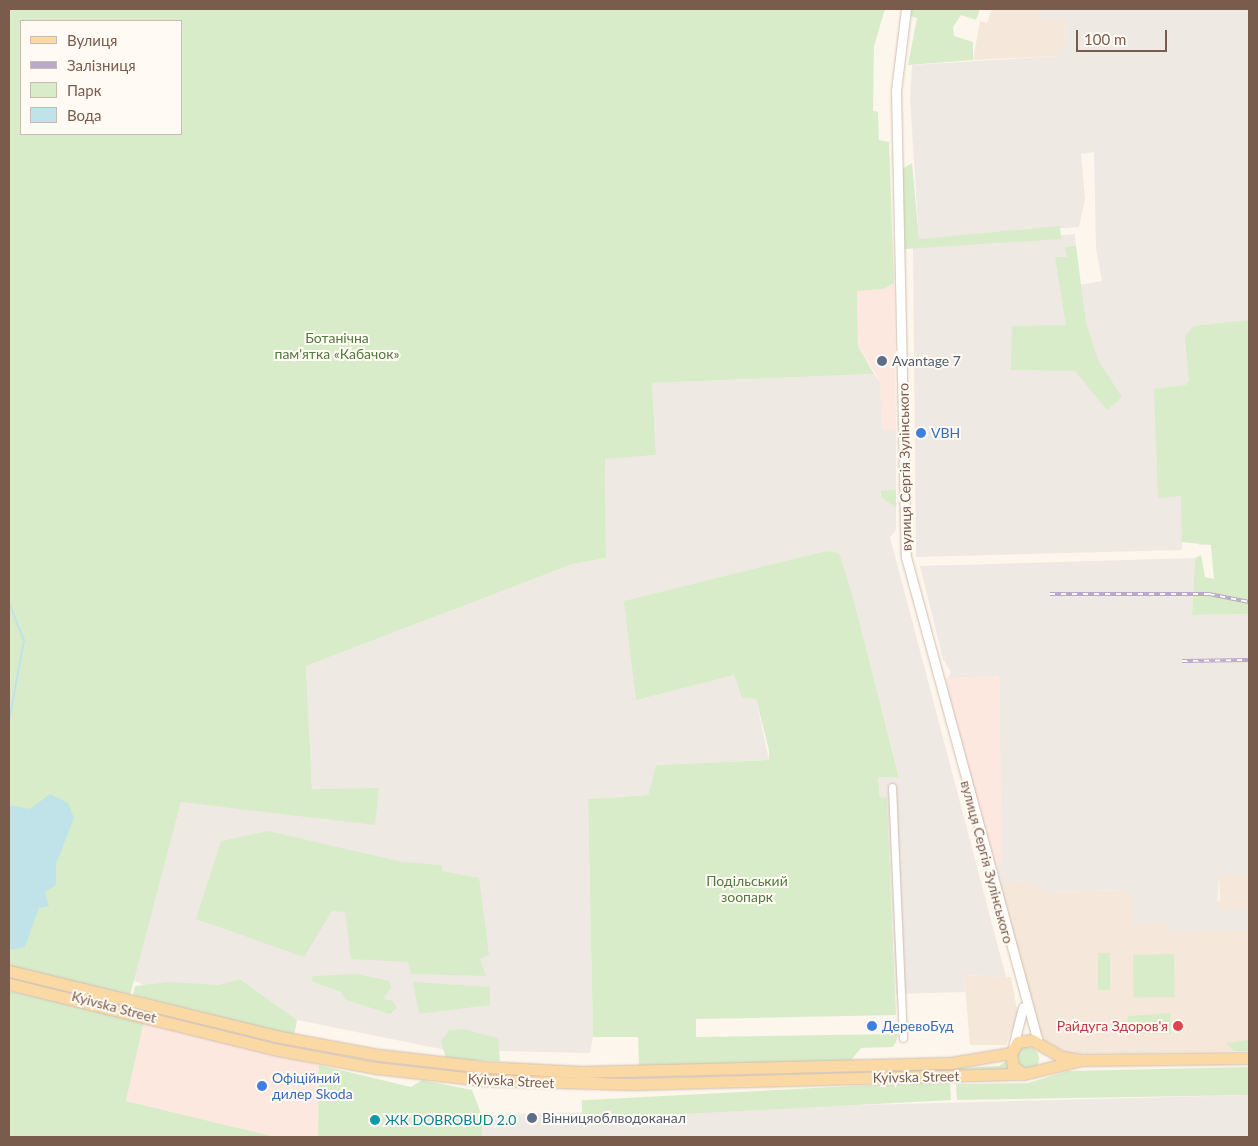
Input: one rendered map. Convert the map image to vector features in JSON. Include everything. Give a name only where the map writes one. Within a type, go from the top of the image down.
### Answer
[{"type":"main road","name":"Kyivska Street","points":[[9,970],[275,1036],[379,1055],[462,1065],[582,1072],[869,1065],[963,1062],[1012,1050]]},
{"type":"main road","name":"Kyivska Street","points":[[9,984],[273,1049],[376,1068],[460,1078],[576,1084],[1023,1074]]},
{"type":"main road","points":[[1082,1060],[1038,1072],[1023,1074],[1013,1066],[1012,1050],[1024,1040],[1040,1045],[1062,1057],[1082,1060],[1249,1058]]},
{"type":"main road","points":[[1038,1072],[1045,1061],[1040,1045]]},
{"type":"main road","points":[[376,1068],[379,1055]]},
{"type":"main road","points":[[460,1078],[462,1065]]},
{"type":"main road","points":[[869,1065],[869,1078]]},
{"type":"street","name":"вулиця Сергія Зулінського","points":[[906,9],[896,90],[906,557],[1024,1001],[1040,1045]]},
{"type":"street","points":[[892,787],[903,1038]]},
{"type":"street","points":[[1012,1050],[1024,1001]]},
{"type":"shaded area","points":[[992,9],[1040,9],[1041,19],[1065,19],[1066,48],[1057,56],[973,60],[980,21],[987,23]]},
{"type":"shaded area","points":[[1040,9],[1249,9],[1249,578],[1214,579],[1211,545],[1199,545],[1199,542],[1182,542],[1182,550],[916,557],[913,248],[1075,234],[1079,285],[1102,281],[1096,248],[1094,152],[1081,154],[1085,199],[1079,227],[919,239],[910,99],[912,65],[1057,56],[1066,48],[1065,19],[1040,20]]},
{"type":"shaded area","points":[[894,283],[896,430],[882,430],[880,381],[858,346],[857,290],[884,289]]},
{"type":"shaded area","points":[[874,374],[880,381],[882,430],[896,430],[896,530],[890,537],[1006,977],[964,975],[965,992],[896,994],[887,799],[880,797],[878,777],[899,776],[852,593],[839,554],[826,551],[625,601],[636,699],[734,675],[742,698],[756,699],[769,760],[656,765],[648,795],[588,799],[593,1037],[590,1053],[446,1050],[297,1020],[240,979],[218,985],[144,985],[133,980],[181,802],[253,810],[379,789],[312,789],[306,666],[573,564],[606,558],[605,458],[656,455],[652,383]]},
{"type":"shaded area","points":[[1195,558],[1192,615],[1249,614],[1249,875],[1219,875],[1217,909],[1249,909],[1249,930],[1168,932],[1168,923],[1133,923],[1133,901],[1126,890],[1048,892],[1025,880],[1002,885],[997,864],[1002,862],[999,676],[948,678],[951,672],[943,659],[920,566]]},
{"type":"shaded area","points":[[999,676],[1003,862],[997,864],[1002,885],[998,886],[945,678]]},
{"type":"shaded area","points":[[1219,875],[1249,875],[1249,1051],[1068,1054],[1042,1039],[998,886],[1025,880],[1048,892],[1126,890],[1220,901]]},
{"type":"shaded area","points":[[964,975],[1011,977],[1018,1015],[1006,1045],[970,1045]]},
{"type":"shaded area","points":[[144,1021],[319,1065],[318,1137],[276,1137],[126,1101]]},
{"type":"shaded area","points":[[1249,1095],[1249,1137],[482,1137],[482,1116],[515,1114]]},
{"type":"green space","name":"Ботанічна пам'ятка «Кабачок»","points":[[9,9],[885,9],[874,46],[873,111],[878,112],[879,140],[889,142],[894,283],[884,289],[857,291],[858,346],[874,374],[652,383],[656,455],[605,459],[606,558],[573,564],[306,666],[312,789],[379,788],[375,825],[181,802],[130,995],[9,967]]},
{"type":"green space","points":[[906,9],[980,9],[976,20],[961,15],[953,27],[954,36],[973,42],[973,60],[908,65],[917,18],[905,14]]},
{"type":"green space","points":[[912,163],[919,239],[1060,226],[1061,239],[905,249],[902,169]]},
{"type":"green space","points":[[1076,246],[1086,323],[1098,360],[1122,397],[1107,410],[1075,371],[1011,370],[1012,326],[1066,325],[1055,257],[1067,257],[1065,247]]},
{"type":"green space","points":[[1249,320],[1249,614],[1192,615],[1195,558],[1201,555],[1205,577],[1214,579],[1211,545],[1182,542],[1181,496],[1158,498],[1154,389],[1186,385],[1189,381],[1185,337],[1193,326]]},
{"type":"green space","points":[[896,490],[896,508],[881,497],[881,491]]},
{"type":"green space","name":"Подільський зоопарк","points":[[826,551],[839,553],[852,593],[899,777],[878,777],[880,797],[887,798],[896,1015],[696,1019],[696,1037],[898,1034],[896,1042],[893,1047],[861,1048],[850,1061],[639,1066],[638,1037],[593,1037],[588,799],[648,795],[656,765],[769,760],[769,750],[756,699],[742,698],[734,675],[636,700],[624,601]]},
{"type":"green space","points":[[268,831],[403,862],[442,865],[442,871],[479,878],[489,955],[480,959],[486,976],[411,974],[408,962],[351,959],[345,912],[332,911],[304,957],[196,919],[221,841]]},
{"type":"green space","points":[[1098,953],[1110,953],[1110,990],[1098,990]]},
{"type":"green space","points":[[1174,954],[1175,997],[1134,998],[1133,955]]},
{"type":"green space","points":[[357,974],[390,981],[391,988],[383,999],[393,1001],[397,1008],[390,1014],[346,1000],[341,992],[311,981],[313,976]]},
{"type":"green space","points":[[240,979],[297,1020],[294,1036],[133,995],[135,986],[169,982],[218,985]]},
{"type":"green space","points":[[413,982],[490,987],[490,1005],[419,1014]]},
{"type":"green space","points":[[9,991],[144,1021],[126,1101],[276,1137],[9,1137]]},
{"type":"green space","points":[[1170,1013],[1171,1034],[1125,1033],[1128,1016]]},
{"type":"green space","points":[[463,1029],[498,1038],[500,1061],[446,1059],[441,1041],[449,1030]]},
{"type":"green space","points":[[1249,1040],[1249,1051],[1234,1051],[1226,1043]]},
{"type":"green space","points":[[1022,1047],[1032,1047],[1039,1054],[1039,1064],[1032,1071],[1022,1071],[1015,1064],[1015,1054]]},
{"type":"green space","points":[[1006,1061],[1009,1069],[874,1072],[999,1066]]},
{"type":"green space","points":[[319,1065],[411,1087],[422,1080],[472,1090],[482,1116],[482,1137],[318,1137]]},
{"type":"green space","points":[[1249,1067],[1249,1095],[957,1100],[956,1084],[1028,1083],[1067,1071]]},
{"type":"green space","points":[[950,1081],[951,1100],[583,1119],[582,1100]]},
{"type":"water","points":[[50,794],[68,803],[74,818],[56,864],[56,885],[45,892],[49,906],[39,908],[25,947],[9,950],[9,805],[30,809]]},
{"type":"waterway","points":[[9,603],[24,640],[9,722]]},
{"type":"railway","points":[[1050,594],[1209,594],[1249,602]]},
{"type":"railway","points":[[1182,661],[1249,660]]},
{"type":"place","name":"Avantage 7","points":[[882,361]]},
{"type":"place","name":"VBH","points":[[921,433]]},
{"type":"place","name":"ДеревоБуд","points":[[872,1026]]},
{"type":"place","name":"Райдуга Здоров'я","points":[[1178,1026]]},
{"type":"place","name":"Офіційний дилер Skoda","points":[[262,1086]]},
{"type":"place","name":"Вінницяоблводоканал","points":[[532,1118]]},
{"type":"place","name":"ЖК DOBROBUD 2.0","points":[[375,1120]]}]
